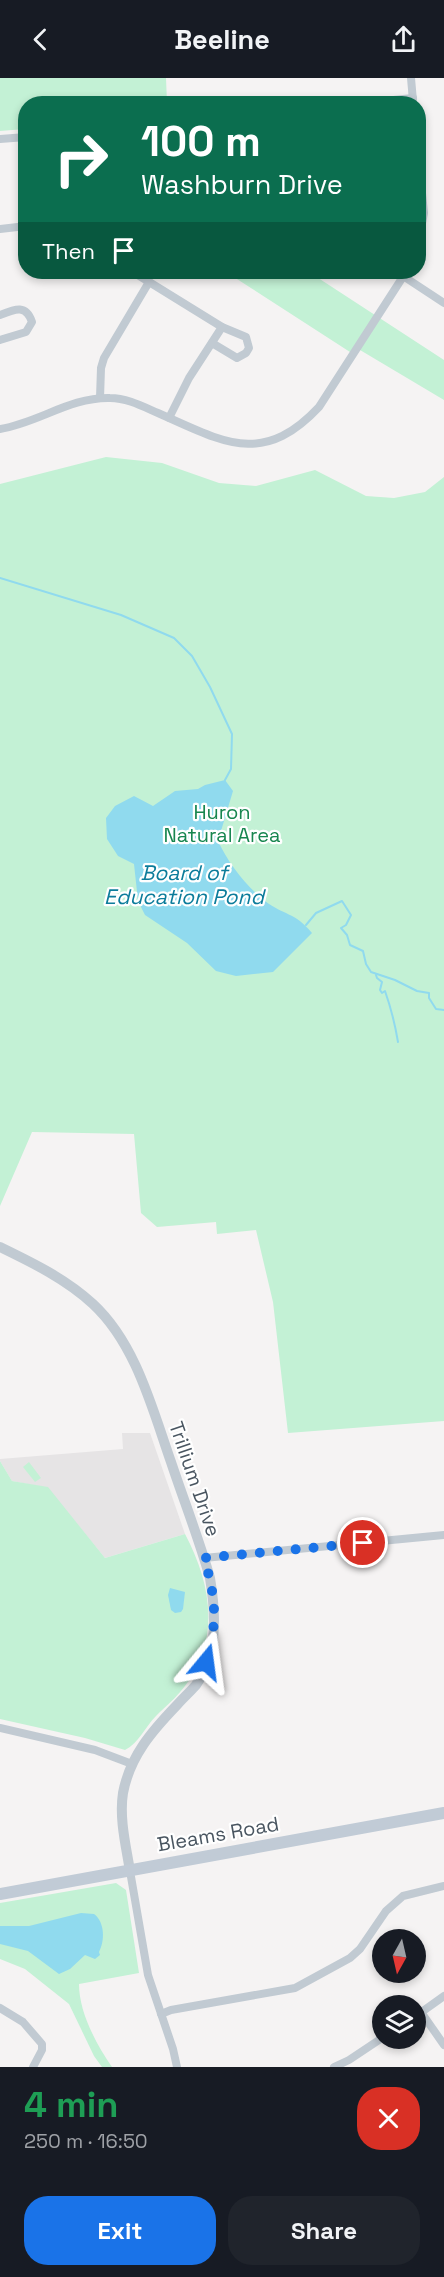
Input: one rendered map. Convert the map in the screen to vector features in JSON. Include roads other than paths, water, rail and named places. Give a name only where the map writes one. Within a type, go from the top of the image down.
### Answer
[{"type":"main road","name":"Bleams Road","points":[[0,1894],[444,1813]]},
{"type":"street","points":[[411,78],[413,96]]},
{"type":"street","points":[[0,139],[18,138]]},
{"type":"street","points":[[0,229],[18,227]]},
{"type":"street","points":[[144,279],[222,327],[246,337],[249,348],[246,353],[237,358],[212,343]]},
{"type":"street","points":[[0,429],[15,426],[72,404],[100,398],[125,400],[214,439],[234,444],[258,443],[283,436],[306,421],[319,407],[401,279]]},
{"type":"street","points":[[411,279],[444,303]]},
{"type":"street","points":[[100,398],[101,368],[104,358],[149,282]]},
{"type":"street","points":[[0,315],[25,310],[30,314],[32,322],[26,332],[0,340]]},
{"type":"street","points":[[169,418],[189,378],[222,327]]},
{"type":"street","name":"Trillium Drive","points":[[0,1247],[34,1263],[74,1287],[94,1305],[116,1331],[137,1369],[210,1578],[215,1608],[214,1636],[206,1662],[196,1684],[145,1740],[132,1764],[123,1795],[123,1824],[130,1871]]},
{"type":"street","points":[[204,1558],[444,1535]]},
{"type":"street","points":[[0,1728],[95,1750],[132,1764]]},
{"type":"street","points":[[130,1871],[148,1975],[177,2067]]},
{"type":"street","points":[[161,2014],[171,2010],[295,1988],[350,1958],[360,1949],[386,1911],[403,1896],[444,1887]]},
{"type":"street","points":[[426,2008],[444,1996]]},
{"type":"street","points":[[0,2008],[23,2022],[42,2044],[42,2050],[33,2067]]},
{"type":"street","points":[[426,2024],[444,2045]]},
{"type":"street","points":[[334,2067],[352,2064],[372,2047]]},
{"type":"water","name":"Board of Education Pond","points":[[225,780],[233,791],[218,841],[222,850],[238,874],[258,895],[271,906],[300,921],[312,933],[273,972],[236,976],[216,971],[187,943],[145,915],[138,901],[134,864],[118,856],[107,839],[106,818],[115,806],[134,796],[153,806],[175,791],[198,789]]},
{"type":"water","points":[[170,1588],[185,1592],[181,1612],[175,1613],[171,1610],[168,1595]]},
{"type":"water","points":[[81,1913],[94,1914],[98,1917],[103,1937],[100,1955],[95,1959],[85,1955],[70,1969],[59,1974],[28,1951],[0,1944],[0,1926],[29,1926]]},
{"type":"waterway","points":[[0,578],[121,615],[174,638],[192,656],[210,687],[232,734],[231,769],[225,780]]},
{"type":"waterway","points":[[306,925],[316,913],[342,901],[351,915],[346,925],[341,928],[347,935],[350,945],[363,951],[366,964],[371,972],[417,991],[429,993],[429,998],[436,1009],[444,1010]]},
{"type":"waterway","points":[[376,975],[382,982],[380,990],[382,993],[385,991],[387,997],[398,1042]]},
{"type":"park label","name":"Huron Natural Area","points":[[222,824]]}]
